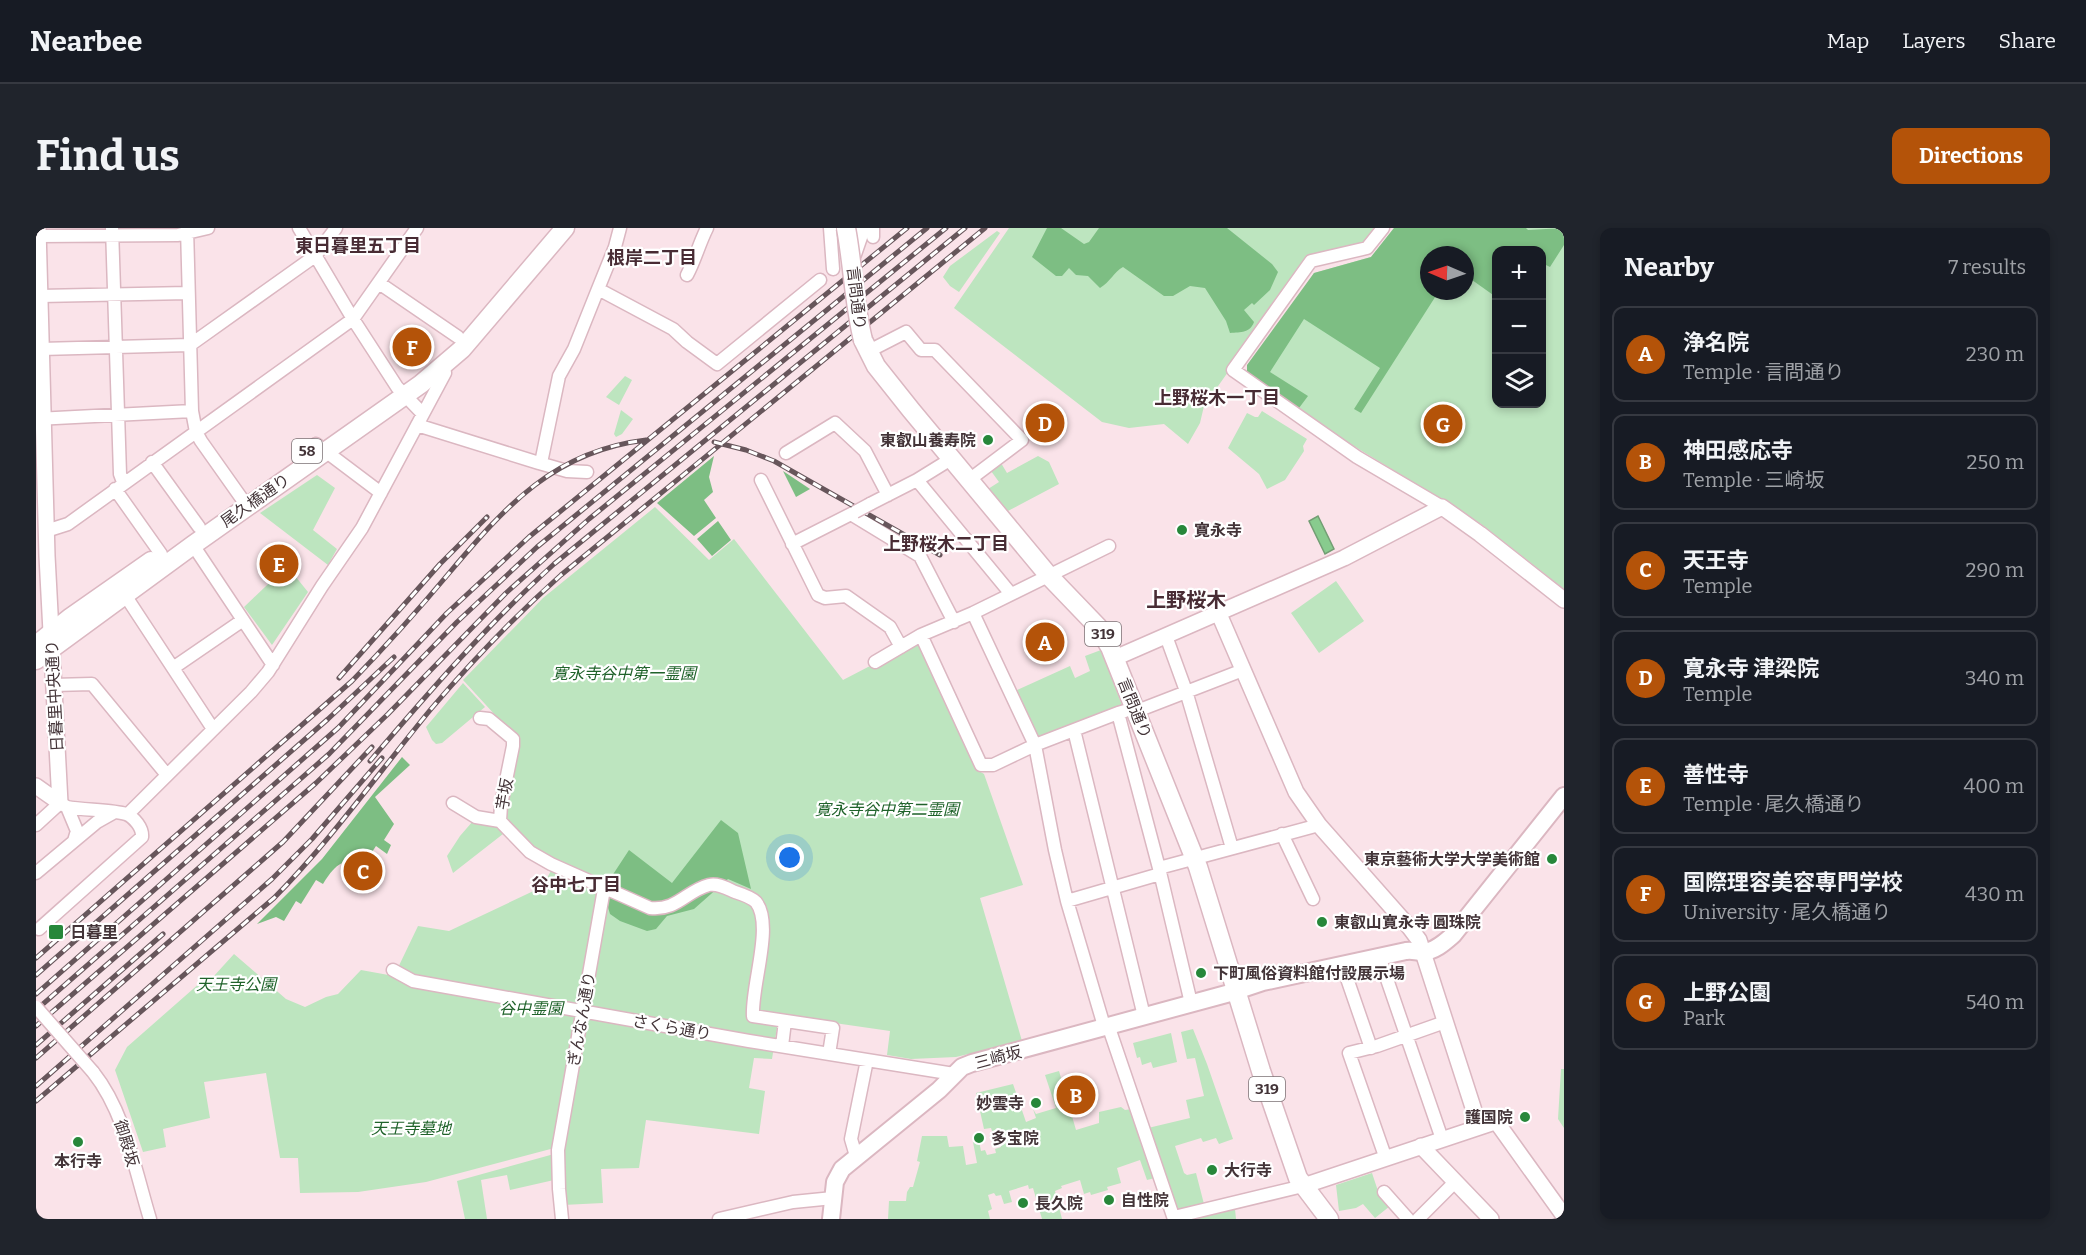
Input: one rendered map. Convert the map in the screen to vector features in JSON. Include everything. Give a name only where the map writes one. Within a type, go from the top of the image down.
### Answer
[{"type":"main road","name":"尾久橋通り","points":[[400,392],[458,337],[552,228]]},
{"type":"main road","name":"尾久橋通り","points":[[46,643],[125,595],[196,536],[400,392],[443,366],[462,349],[566,228]]},
{"type":"main road","points":[[838,228],[842,242],[852,254],[869,231]]},
{"type":"main road","name":"言問通り","points":[[846,228],[852,254],[858,319],[865,346],[876,366],[1049,576],[1098,627],[1115,658],[1130,710],[1194,858],[1286,1147],[1298,1178],[1329,1219]]},
{"type":"main road","name":"言問通り","points":[[852,254],[855,228]]},
{"type":"main road","name":"尾久橋通り","points":[[36,660],[46,643],[71,617],[161,554],[196,536]]},
{"type":"main road","points":[[1423,952],[1435,949],[1454,935],[1564,796]]},
{"type":"main road","name":"三崎坂","points":[[831,1219],[838,1174],[856,1156],[939,1090],[962,1067],[1237,990],[1379,956],[1413,950],[1423,952]]},
{"type":"street","points":[[38,232],[187,231],[208,228]]},
{"type":"street","points":[[299,228],[353,319],[420,419],[538,463],[567,471],[587,472]]},
{"type":"street","points":[[41,349],[190,345],[315,256],[336,228]]},
{"type":"street","points":[[46,531],[68,524],[353,319],[417,228]]},
{"type":"street","points":[[538,463],[543,458],[560,376],[574,349],[620,228]]},
{"type":"street","points":[[687,275],[696,259],[699,245],[707,228]]},
{"type":"street","points":[[830,228],[833,269]]},
{"type":"street","points":[[1383,228],[1367,248],[1311,261],[1233,370],[1357,457],[1442,507],[1564,600]]},
{"type":"street","points":[[187,231],[192,411],[196,432],[244,502]]},
{"type":"street","name":"日暮里中央通り","points":[[38,232],[40,418],[46,531],[42,557],[46,643],[53,685],[63,805]]},
{"type":"street","points":[[112,232],[119,486],[161,554]]},
{"type":"street","points":[[598,289],[673,329],[717,364],[820,279]]},
{"type":"street","points":[[379,283],[458,337]]},
{"type":"street","points":[[38,297],[188,293]]},
{"type":"street","points":[[865,346],[906,332],[921,350],[935,350],[1022,440],[969,480]]},
{"type":"street","points":[[128,814],[251,692],[273,665],[362,528],[445,373],[443,366]]},
{"type":"street","points":[[40,418],[192,411]]},
{"type":"street","points":[[786,453],[835,423],[865,451],[888,495]]},
{"type":"street","points":[[321,447],[381,493]]},
{"type":"street","points":[[792,544],[917,480],[951,459]]},
{"type":"street","points":[[152,462],[243,620],[273,665]]},
{"type":"street","points":[[761,480],[818,595],[825,598],[846,596],[890,627],[901,646]]},
{"type":"street","points":[[917,480],[1011,594]]},
{"type":"street","points":[[1115,658],[1344,558],[1442,507]]},
{"type":"street","points":[[853,513],[920,556],[954,622]]},
{"type":"street","points":[[875,662],[921,635],[973,614],[1109,546]]},
{"type":"street","points":[[125,595],[213,729]]},
{"type":"street","points":[[973,614],[1035,745],[1067,901],[1106,1026],[1174,1218],[1304,1186],[1491,1122],[1498,1124],[1564,1216]]},
{"type":"street","points":[[1219,614],[1296,792],[1318,825],[1419,940],[1479,1126]]},
{"type":"street","points":[[173,668],[243,620]]},
{"type":"street","points":[[921,635],[981,765],[993,765],[1074,730],[1243,670]]},
{"type":"street","points":[[1166,636],[1186,691],[1232,848]]},
{"type":"street","points":[[53,685],[92,684],[167,775]]},
{"type":"street","points":[[1130,710],[1159,871],[1191,1003]]},
{"type":"street","name":"芋坂","points":[[480,718],[489,719],[513,739],[500,821],[531,852],[551,864],[650,909],[662,910],[679,903],[703,887],[717,884],[756,902],[764,922],[753,1016],[785,1021]]},
{"type":"street","points":[[1074,730],[1144,1016]]},
{"type":"street","points":[[36,786],[63,805],[128,814],[140,827],[142,837],[39,929]]},
{"type":"street","points":[[453,803],[476,817],[500,821]]},
{"type":"street","points":[[36,825],[63,805]]},
{"type":"street","points":[[63,805],[77,831],[74,841]]},
{"type":"street","points":[[36,873],[104,817],[113,813]]},
{"type":"street","points":[[1067,901],[1112,888],[1194,858],[1318,825]]},
{"type":"street","points":[[1282,834],[1312,899]]},
{"type":"street","name":"ぎんなん通り","points":[[562,1219],[558,1150],[604,889]]},
{"type":"street","points":[[1379,956],[1442,1139]]},
{"type":"street","points":[[1342,964],[1371,1048]]},
{"type":"street","name":"さくら通り","points":[[393,970],[413,981],[954,1074]]},
{"type":"street","name":"御殿坂","points":[[36,1007],[105,1087],[119,1117],[150,1219]]},
{"type":"street","points":[[782,1046],[785,1021],[833,1028],[829,1054]]},
{"type":"street","points":[[1386,1158],[1349,1053],[1371,1048],[1445,1022]]},
{"type":"street","points":[[856,1156],[851,1139],[867,1060]]},
{"type":"street","points":[[1421,1146],[1486,1218]]},
{"type":"street","points":[[1418,1219],[1455,1182]]},
{"type":"street","points":[[1384,1192],[1408,1219]]},
{"type":"street","points":[[719,1219],[793,1202],[833,1198]]},
{"type":"green space","points":[[1009,228],[1378,228],[1364,245],[1310,256],[1204,406],[1200,423],[1188,444],[1164,424],[1129,428],[1102,422],[954,308]]},
{"type":"green space","points":[[1394,228],[1564,228],[1564,589],[1481,524],[1344,440],[1249,373],[1314,273],[1371,257]]},
{"type":"green space","points":[[997,231],[1000,233],[959,292],[950,286],[943,277],[950,266]]},
{"type":"green space","points":[[625,376],[632,380],[619,405],[606,397]]},
{"type":"green space","points":[[621,410],[633,419],[622,434],[616,437],[614,434]]},
{"type":"green space","points":[[1262,411],[1307,439],[1303,446],[1304,451],[1285,480],[1267,489],[1259,474],[1228,448],[1247,413],[1258,417]]},
{"type":"green space","points":[[1038,456],[1049,462],[1059,484],[1006,512],[988,489],[999,482],[991,471],[1001,463],[1007,473]]},
{"type":"green space","points":[[317,475],[335,488],[313,530],[337,549],[328,565],[260,513]]},
{"type":"green space","name":"谷中霊園","points":[[655,507],[709,560],[734,539],[843,680],[918,641],[979,771],[984,774],[1023,885],[980,898],[1022,1041],[956,1057],[911,1059],[887,1055],[890,1031],[779,1015],[772,1059],[754,1058],[749,1088],[765,1091],[759,1134],[646,1120],[639,1168],[601,1169],[603,1203],[563,1205],[562,1146],[426,1182],[358,1192],[300,1193],[298,1158],[280,1158],[266,1073],[204,1082],[210,1118],[163,1129],[166,1147],[143,1152],[115,1070],[127,1047],[201,982],[203,988],[234,954],[286,999],[305,1007],[338,994],[361,970],[394,976],[418,926],[449,931],[542,887],[552,869],[506,820],[506,802],[518,740],[463,680],[543,598]]},
{"type":"green space","points":[[287,566],[308,592],[272,645],[244,607]]},
{"type":"green space","points":[[1336,581],[1364,621],[1319,653],[1291,613]]},
{"type":"green space","points":[[1101,650],[1122,705],[1038,737],[1015,691],[1070,666],[1075,678],[1090,671],[1085,656]]},
{"type":"green space","points":[[463,683],[485,707],[442,743],[436,744],[426,727]]},
{"type":"green space","points":[[473,821],[494,824],[503,834],[453,873],[447,856]]},
{"type":"green space","points":[[368,858],[355,881],[342,873],[345,861]]},
{"type":"green space","points":[[1193,1029],[1233,1139],[1219,1144],[1216,1138],[1203,1142],[1201,1138],[1175,1146],[1184,1173],[1187,1175],[1196,1173],[1204,1204],[1176,1212],[1148,1128],[1190,1118],[1186,1100],[1204,1096],[1195,1058],[1187,1059],[1181,1032]]},
{"type":"green space","points":[[1171,1033],[1177,1062],[1153,1068],[1151,1062],[1142,1065],[1140,1057],[1137,1058],[1133,1043]]},
{"type":"green space","points":[[1561,1069],[1564,1069],[1564,1128],[1558,1119]]},
{"type":"green space","points":[[1059,1071],[1076,1130],[1099,1123],[1099,1112],[1121,1107],[1125,1110],[1132,1109],[1155,1178],[1147,1180],[1140,1160],[1117,1168],[1121,1183],[1107,1187],[1108,1190],[1091,1195],[1090,1192],[1084,1194],[1080,1180],[1061,1186],[1062,1188],[1055,1191],[1062,1219],[1042,1219],[1033,1188],[1029,1189],[1028,1185],[1009,1191],[1012,1202],[1004,1204],[1001,1195],[996,1196],[994,1193],[988,1195],[992,1209],[988,1211],[990,1219],[888,1219],[889,1201],[906,1201],[907,1192],[910,1187],[913,1187],[920,1162],[917,1161],[922,1136],[947,1136],[949,1147],[963,1146],[966,1165],[977,1163],[973,1142],[979,1141],[981,1151],[985,1150],[987,1155],[996,1153],[995,1149],[1001,1147],[998,1131],[992,1131],[991,1128],[984,1129],[976,1093],[1013,1084],[1026,1122],[1036,1118],[1033,1109],[1036,1114],[1056,1108],[1045,1075]]},
{"type":"green space","points":[[554,1154],[554,1180],[510,1190],[507,1175],[481,1180],[487,1219],[465,1219],[457,1181]]},
{"type":"green space","points":[[1372,1173],[1379,1194],[1390,1206],[1375,1218],[1363,1204],[1356,1208],[1339,1211],[1336,1185]]},
{"type":"green space","points":[[1235,1209],[1236,1219],[1189,1219]]},
{"type":"shaded area","points":[[1047,228],[1061,228],[1084,244],[1089,242],[1099,228],[1227,228],[1272,264],[1278,272],[1270,290],[1254,305],[1252,303],[1244,310],[1254,322],[1252,326],[1245,331],[1230,333],[1226,321],[1205,288],[1190,286],[1173,296],[1164,296],[1123,267],[1100,288],[1088,276],[1076,275],[1069,268],[1062,276],[1056,276],[1032,257]]},
{"type":"shaded area","points":[[1394,228],[1526,228],[1528,230],[1564,228],[1564,245],[1550,267],[1546,265],[1546,246],[1492,246],[1492,294],[1474,281],[1474,246],[1420,246],[1420,300],[1433,300],[1361,413],[1354,409],[1380,368],[1304,319],[1270,372],[1308,396],[1299,408],[1247,374],[1247,365],[1314,273],[1371,257]]},
{"type":"shaded area","points":[[714,456],[709,477],[713,492],[704,500],[716,518],[694,536],[657,503]]},
{"type":"shaded area","points":[[783,471],[810,489],[796,497]]},
{"type":"shaded area","points":[[1318,516],[1334,549],[1325,554],[1309,521]]},
{"type":"shaded area","points":[[718,521],[731,540],[712,556],[697,539]]},
{"type":"shaded area","points":[[402,757],[410,765],[375,797],[394,824],[384,840],[391,845],[387,854],[376,846],[368,858],[352,860],[337,866],[323,884],[316,880],[301,904],[296,901],[284,921],[276,917],[257,924],[322,859]]},
{"type":"shaded area","points":[[721,820],[738,833],[751,889],[728,879],[694,909],[667,916],[656,929],[647,931],[620,921],[610,914],[607,904],[610,879],[629,850],[672,883]]},
{"type":"railway","points":[[36,994],[338,728],[447,613],[529,537],[907,228]]},
{"type":"railway","points":[[36,1010],[329,754],[457,622],[537,547],[927,228]]},
{"type":"railway","points":[[36,1026],[316,783],[388,714],[506,593],[589,519],[946,228]]},
{"type":"railway","points":[[370,761],[436,684],[554,564],[965,228]]},
{"type":"railway","points":[[36,1101],[274,898],[335,829],[446,691],[494,640],[561,575],[985,228]]},
{"type":"railway","points":[[36,958],[352,681],[491,525],[534,485],[584,456],[613,446],[646,440]]},
{"type":"railway","points":[[714,442],[746,450],[774,461],[940,555]]},
{"type":"railway","points":[[339,678],[440,564],[487,517]]},
{"type":"railway","points":[[36,975],[328,719],[394,657]]},
{"type":"railway","points":[[36,1058],[283,842],[372,747]]},
{"type":"railway","points":[[36,1086],[272,879],[312,839],[382,758]]},
{"type":"railway","points":[[36,1045],[163,934]]},
{"type":"place","name":"国際理容美容専門学校","points":[[412,347]]},
{"type":"place","name":"寛永寺 津梁院","points":[[1045,423]]},
{"type":"place","name":"上野公園","points":[[1443,424]]},
{"type":"place","name":"東叡山養寿院","points":[[988,440]]},
{"type":"place","name":"寛永寺","points":[[1182,530]]},
{"type":"place","name":"善性寺","points":[[279,564]]},
{"type":"place","name":"浄名院","points":[[1045,642]]},
{"type":"place","name":"東京藝術大学大学美術館","points":[[1552,859]]},
{"type":"place","name":"天王寺","points":[[363,871]]},
{"type":"place","name":"東叡山寛永寺 圓珠院","points":[[1322,922]]},
{"type":"place","name":"日暮里","points":[[56,932]]},
{"type":"place","name":"下町風俗資料館付設展示場","points":[[1201,973]]},
{"type":"place","name":"神田感応寺","points":[[1076,1095]]},
{"type":"place","name":"妙雲寺","points":[[1036,1103]]},
{"type":"place","name":"護国院","points":[[1525,1117]]},
{"type":"place","name":"多宝院","points":[[979,1138]]},
{"type":"place","name":"本行寺","points":[[78,1142]]},
{"type":"place","name":"大行寺","points":[[1212,1170]]},
{"type":"place","name":"自性院","points":[[1109,1200]]},
{"type":"place","name":"長久院","points":[[1023,1203]]},
{"type":"district","name":"東日暮里五丁目","points":[[358,246]]},
{"type":"district","name":"根岸二丁目","points":[[652,258]]},
{"type":"district","name":"上野桜木一丁目","points":[[1217,398]]},
{"type":"district","name":"上野桜木二丁目","points":[[946,544]]},
{"type":"district","name":"上野桜木","points":[[1186,600]]},
{"type":"district","name":"谷中七丁目","points":[[576,885]]},
{"type":"park label","name":"寛永寺谷中第一霊園","points":[[624,673]]},
{"type":"park label","name":"寛永寺谷中第二霊園","points":[[887,809]]},
{"type":"park label","name":"天王寺公園","points":[[236,984]]},
{"type":"park label","name":"天王寺墓地","points":[[411,1128]]}]
